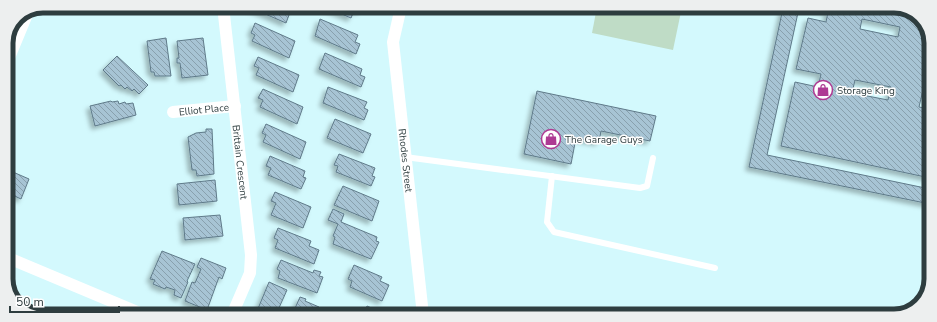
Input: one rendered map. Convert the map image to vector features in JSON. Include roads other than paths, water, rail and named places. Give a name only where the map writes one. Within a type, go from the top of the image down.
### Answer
[{"type":"street","name":"Brittain Crescent","points":[[224,13],[251,264],[250,273],[235,309]]},
{"type":"street","name":"Rhodes Street","points":[[400,13],[393,42],[422,309]]},
{"type":"street","points":[[13,48],[25,19]]},
{"type":"street","name":"Elliot Place","points":[[174,112],[235,106]]},
{"type":"street","points":[[13,260],[130,309]]},
{"type":"lane","points":[[405,157],[644,188],[647,186],[653,158]]},
{"type":"lane","points":[[552,176],[547,222],[554,232],[715,268]]},
{"type":"place","name":"Storage King","points":[[823,90]]},
{"type":"place","name":"The Garage Guys","points":[[551,139]]}]
